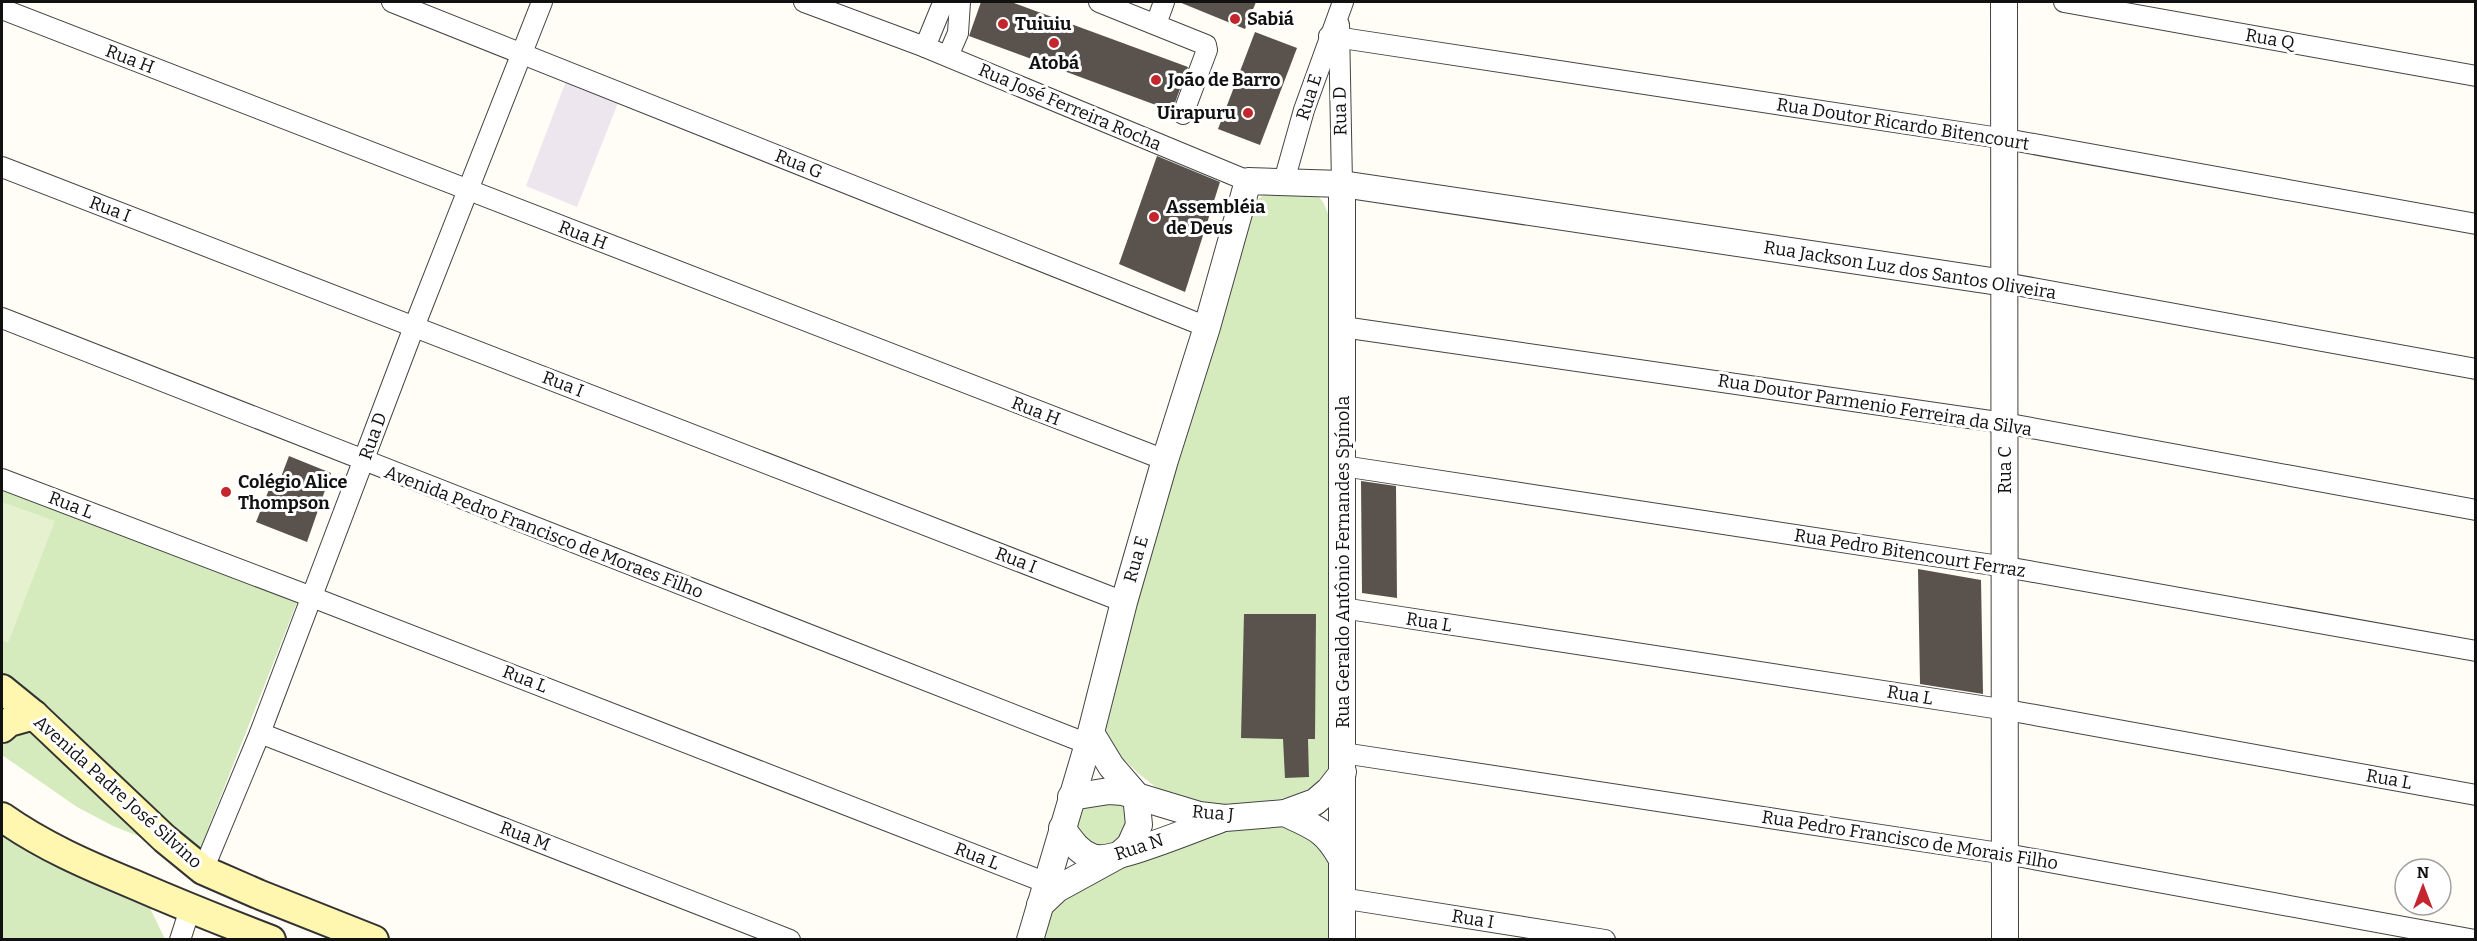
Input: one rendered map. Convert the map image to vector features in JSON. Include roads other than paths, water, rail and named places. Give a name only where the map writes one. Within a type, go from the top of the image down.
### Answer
[{"type":"main road","name":"Avenida Padre José Silvino","points":[[2,688],[34,715],[165,839],[203,870],[374,939]]},
{"type":"main road","points":[[2,728],[9,722],[34,715]]},
{"type":"main road","points":[[2,817],[27,835],[68,857],[190,909],[271,939]]},
{"type":"street","name":"Rua G","points":[[392,2],[1208,327]]},
{"type":"street","name":"Rua D","points":[[203,870],[260,734],[414,327],[542,2]]},
{"type":"street","name":"Rua José Ferreira Rocha","points":[[804,2],[948,56],[1248,181],[1342,184]]},
{"type":"street","points":[[925,47],[941,8],[949,2]]},
{"type":"street","points":[[948,56],[958,33],[960,2]]},
{"type":"street","points":[[1099,2],[1206,45],[1207,50],[1183,114]]},
{"type":"street","points":[[1156,24],[1164,2]]},
{"type":"street","name":"Rua C","points":[[2004,2],[2007,710],[2005,939]]},
{"type":"street","name":"Rua Q","points":[[2064,2],[2475,76]]},
{"type":"street","name":"Rua E","points":[[1284,181],[1304,110],[1334,37],[1340,8]]},
{"type":"street","name":"Rua H","points":[[2,9],[1165,460]]},
{"type":"street","name":"Rua D","points":[[1334,37],[1342,184]]},
{"type":"street","name":"Rua Doutor Ricardo Bitencourt","points":[[1334,37],[2006,139],[2475,224]]},
{"type":"street","name":"Rua I","points":[[2,166],[1124,602]]},
{"type":"street","name":"Rua E","points":[[1030,939],[1089,739],[1124,602],[1165,460],[1208,327],[1248,181]]},
{"type":"street","name":"Rua Jackson Luz dos Santos Oliveira","points":[[1342,184],[2005,283],[2475,369]]},
{"type":"street","name":"Rua Geraldo Antônio Fernandes Spínola","points":[[1342,184],[1343,763],[1340,856],[1342,939]]},
{"type":"street","name":"Avenida Pedro Francisco de Moraes Filho","points":[[2,318],[364,462],[1089,739]]},
{"type":"street","name":"Rua Doutor Parmenio Ferreira da Silva","points":[[1343,327],[2004,423],[2475,510]]},
{"type":"street","name":"Rua Pedro Bitencourt Ferraz","points":[[1343,466],[2006,567],[2475,651]]},
{"type":"street","name":"Rua L","points":[[2,479],[312,597],[1043,894]]},
{"type":"street","name":"Rua L","points":[[1342,608],[2007,710],[2475,795]]},
{"type":"street","name":"Rua M","points":[[260,734],[790,939]]},
{"type":"street","points":[[1043,894],[1057,889],[1119,855],[1130,845],[1139,825],[1136,795],[1089,739]]},
{"type":"street","name":"Rua J","points":[[1071,797],[1109,791],[1136,795],[1179,810],[1225,818],[1285,813],[1315,802],[1329,790],[1343,763]]},
{"type":"street","name":"Rua Pedro Francisco de Morais Filho","points":[[1343,763],[2006,854],[2475,939]]},
{"type":"street","points":[[1285,813],[1318,829],[1330,838],[1340,856]]},
{"type":"street","name":"Rua N","points":[[1062,828],[1074,844],[1091,857],[1099,858],[1119,855],[1225,818]]},
{"type":"street","name":"Rua I","points":[[1341,898],[1605,939]]},
{"type":"street","points":[[180,939],[190,909]]},
{"type":"place","name":"Sabiá","points":[[1235,19]]},
{"type":"place","name":"Tuiuiu","points":[[1003,24]]},
{"type":"place","name":"Atobá","points":[[1054,43]]},
{"type":"place","name":"João de Barro","points":[[1156,80]]},
{"type":"place","name":"Uirapuru","points":[[1248,113]]},
{"type":"place","name":"Assembléia de Deus","points":[[1154,217]]},
{"type":"place","name":"Colégio Alice Thompson","points":[[226,492]]}]
